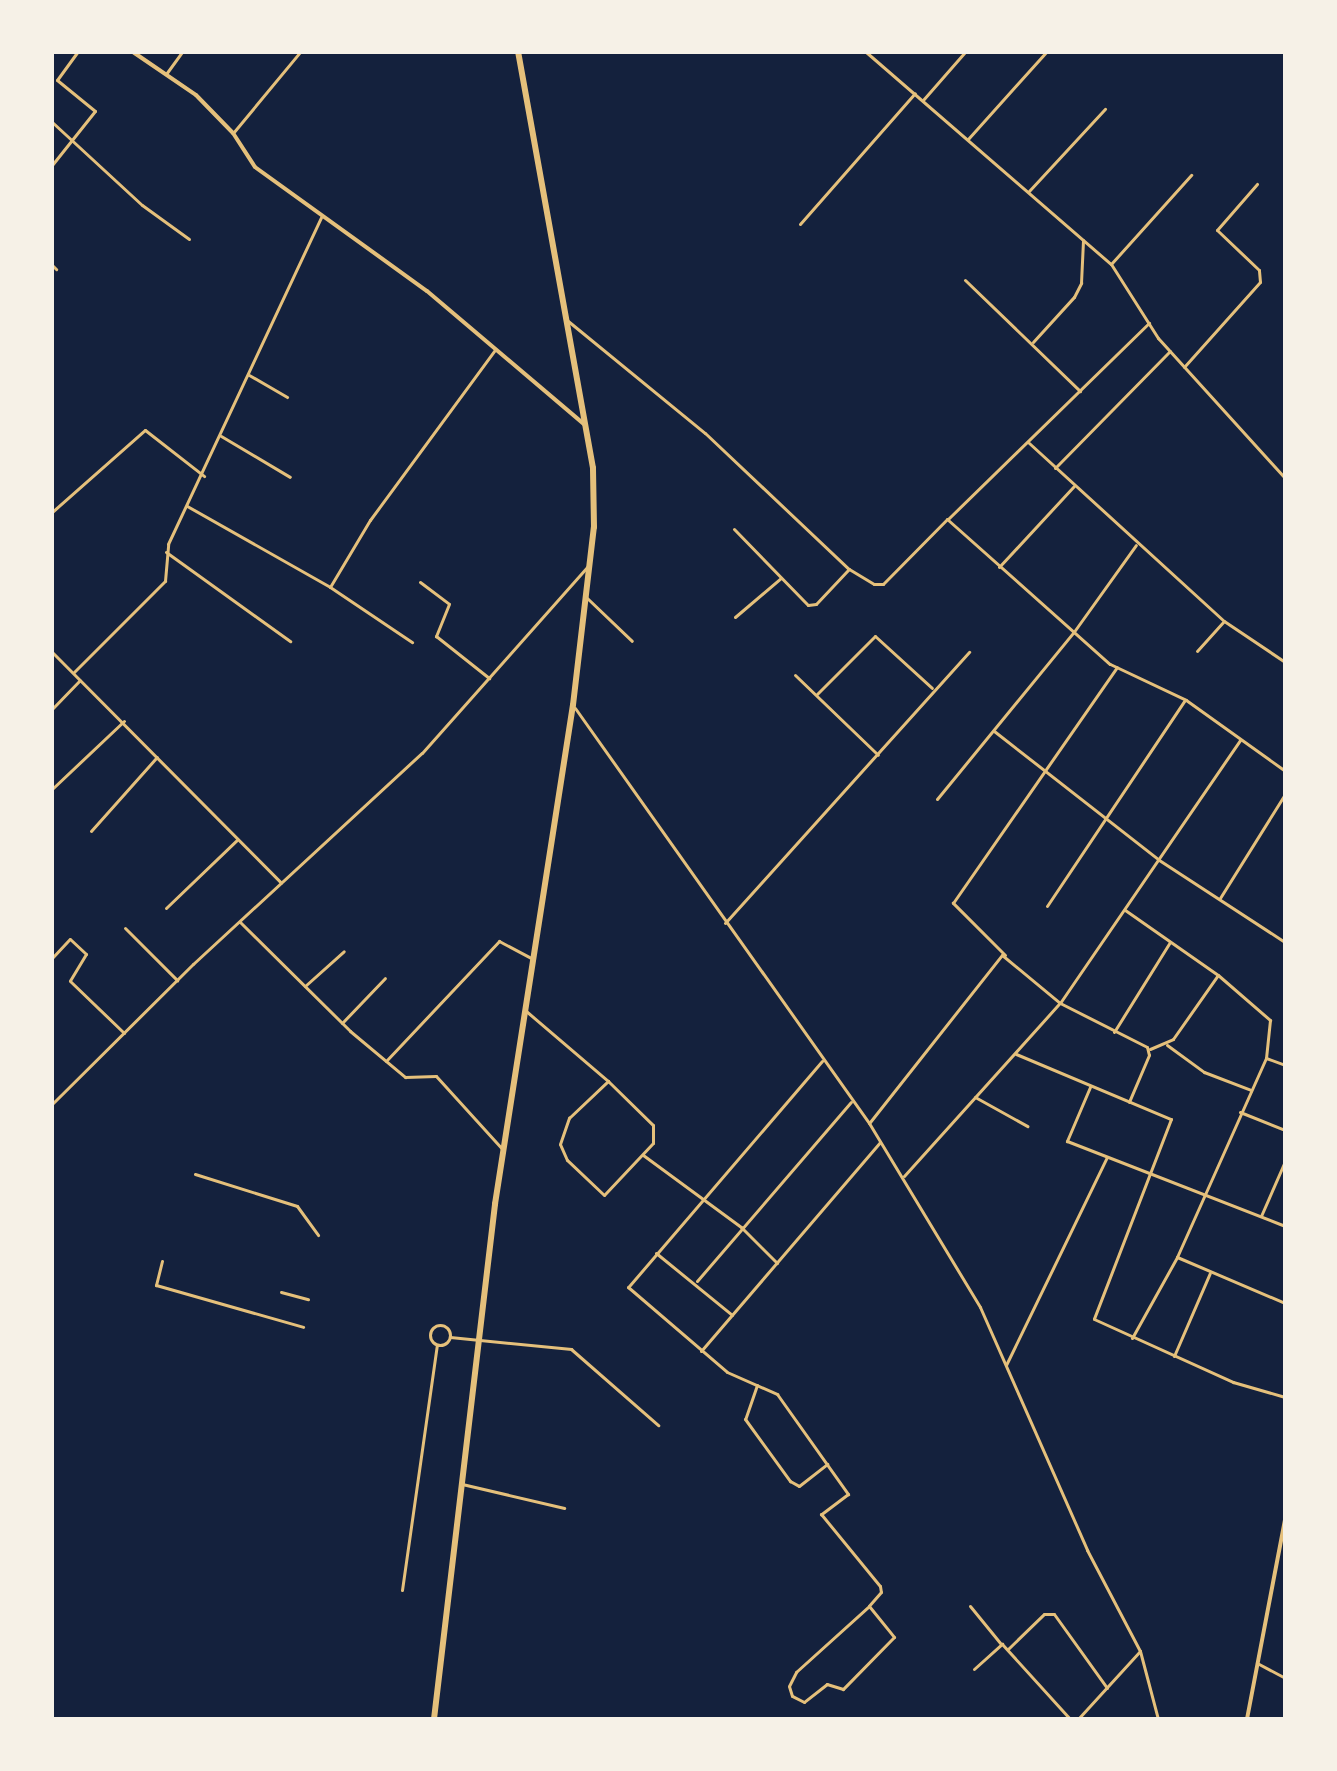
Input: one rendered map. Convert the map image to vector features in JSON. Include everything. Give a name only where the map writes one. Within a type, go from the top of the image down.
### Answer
[{"type":"main road","points":[[434,1719],[503,1150],[573,705],[591,563],[593,468],[518,52]]},
{"type":"street","points":[[52,85],[77,52]]},
{"type":"street","points":[[133,52],[196,95],[233,133],[255,167],[427,291],[586,426]]},
{"type":"street","points":[[166,74],[182,52]]},
{"type":"street","points":[[233,133],[300,52]]},
{"type":"street","points":[[866,52],[1111,264],[1170,351],[1285,478]]},
{"type":"street","points":[[923,100],[965,52]]},
{"type":"street","points":[[968,139],[1046,52]]},
{"type":"street","points":[[52,165],[95,111],[57,80]]},
{"type":"street","points":[[800,224],[915,93]]},
{"type":"street","points":[[1028,191],[1105,109]]},
{"type":"street","points":[[52,122],[74,138],[142,205],[189,239]]},
{"type":"street","points":[[1111,264],[1191,175]]},
{"type":"street","points":[[1184,367],[1262,278],[1217,230],[1257,184]]},
{"type":"street","points":[[74,672],[161,588],[167,572],[166,552],[204,476],[321,217]]},
{"type":"street","points":[[1033,342],[1074,297],[1082,273],[1083,239]]},
{"type":"street","points":[[965,280],[1033,342],[1080,391]]},
{"type":"street","points":[[565,319],[705,433],[849,569],[874,584],[883,584],[1149,323]]},
{"type":"street","points":[[330,587],[370,520],[495,350]]},
{"type":"street","points":[[1055,468],[1170,351]]},
{"type":"street","points":[[249,375],[287,397]]},
{"type":"street","points":[[52,512],[145,430],[204,476]]},
{"type":"street","points":[[221,436],[290,477]]},
{"type":"street","points":[[1029,443],[1136,545],[1224,621],[1285,662]]},
{"type":"street","points":[[999,567],[1074,486]]},
{"type":"street","points":[[187,506],[330,587],[412,642]]},
{"type":"street","points":[[947,519],[1073,633],[1117,667],[1186,700],[1285,771]]},
{"type":"street","points":[[734,529],[813,606],[849,569]]},
{"type":"street","points":[[937,799],[1073,633],[1136,545]]},
{"type":"street","points":[[166,552],[290,641]]},
{"type":"street","points":[[52,1104],[177,980],[422,753],[591,563]]},
{"type":"street","points":[[735,617],[781,577]]},
{"type":"street","points":[[420,582],[449,604],[436,636],[489,678]]},
{"type":"street","points":[[587,598],[632,641]]},
{"type":"street","points":[[1197,651],[1224,621]]},
{"type":"street","points":[[817,694],[875,636],[933,688]]},
{"type":"street","points":[[52,652],[124,721],[281,883]]},
{"type":"street","points":[[725,923],[878,755],[933,688],[969,652]]},
{"type":"street","points":[[1117,667],[953,903],[1060,1003],[1149,1049],[1167,1045],[1218,975]]},
{"type":"street","points":[[795,675],[878,755]]},
{"type":"street","points":[[52,709],[81,679]]},
{"type":"street","points":[[1047,906],[1186,700]]},
{"type":"street","points":[[573,705],[851,1102],[869,1123],[904,1176],[980,1307],[1087,1550],[1140,1651],[1158,1719]]},
{"type":"street","points":[[52,789],[124,721]]},
{"type":"street","points":[[994,731],[1159,860],[1285,942]]},
{"type":"street","points":[[904,1176],[1060,1003],[1241,739]]},
{"type":"street","points":[[91,831],[157,757]]},
{"type":"street","points":[[1220,898],[1285,794]]},
{"type":"street","points":[[166,908],[237,840]]},
{"type":"street","points":[[1125,910],[1218,975],[1270,1020],[1266,1058],[1202,1192],[1177,1257],[1132,1338]]},
{"type":"street","points":[[239,922],[342,1023],[386,1061],[411,1080],[429,1073],[436,1076],[503,1150]]},
{"type":"street","points":[[125,928],[177,980]]},
{"type":"street","points":[[52,958],[70,939],[86,954],[70,981],[124,1033]]},
{"type":"street","points":[[386,1061],[499,941],[531,958]]},
{"type":"street","points":[[1114,1032],[1170,942]]},
{"type":"street","points":[[305,986],[344,951]]},
{"type":"street","points":[[869,1123],[997,958],[1010,959]]},
{"type":"street","points":[[342,1023],[385,978]]},
{"type":"street","points":[[524,1009],[608,1081],[653,1125],[653,1143],[604,1195],[560,1151],[569,1118],[608,1081]]},
{"type":"street","points":[[1167,1045],[1204,1072],[1251,1090]]},
{"type":"street","points":[[1129,1102],[1149,1049]]},
{"type":"street","points":[[1016,1054],[1171,1119],[1093,1313],[1095,1321],[1174,1356],[1285,1397]]},
{"type":"street","points":[[1266,1058],[1285,1065]]},
{"type":"street","points":[[822,1061],[630,1283],[628,1292],[727,1372],[777,1394],[848,1494],[821,1514],[880,1586],[881,1592],[796,1672],[789,1686],[792,1696],[804,1702],[830,1683],[847,1686],[894,1637],[869,1606]]},
{"type":"street","points":[[1090,1087],[1067,1141],[1285,1226]]},
{"type":"street","points":[[974,1097],[1027,1126]]},
{"type":"street","points":[[697,1281],[851,1102]]},
{"type":"street","points":[[1240,1112],[1285,1130]]},
{"type":"street","points":[[701,1351],[880,1142]]},
{"type":"street","points":[[643,1155],[700,1202],[741,1227],[777,1263]]},
{"type":"street","points":[[1006,1365],[1107,1157]]},
{"type":"street","points":[[1261,1216],[1285,1161]]},
{"type":"street","points":[[195,1174],[297,1206],[318,1235]]},
{"type":"street","points":[[656,1253],[697,1281],[732,1315]]},
{"type":"street","points":[[1177,1257],[1285,1303]]},
{"type":"street","points":[[162,1261],[156,1285],[303,1327]]},
{"type":"street","points":[[1174,1356],[1210,1273]]},
{"type":"street","points":[[281,1292],[308,1299]]},
{"type":"street","points":[[437,1345],[428,1336],[433,1328],[443,1325],[450,1337]]},
{"type":"street","points":[[437,1345],[450,1337],[478,1344],[571,1349],[658,1425]]},
{"type":"street","points":[[402,1590],[437,1345]]},
{"type":"street","points":[[757,1385],[745,1419],[790,1481],[799,1486],[827,1464]]},
{"type":"street","points":[[462,1484],[564,1508]]},
{"type":"street","points":[[1247,1719],[1285,1519]]},
{"type":"street","points":[[970,1606],[1070,1719]]},
{"type":"street","points":[[1008,1649],[1044,1614],[1054,1614],[1107,1688]]},
{"type":"street","points":[[974,1669],[1001,1644]]},
{"type":"street","points":[[1078,1719],[1140,1651]]},
{"type":"street","points":[[1256,1662],[1285,1678]]}]
